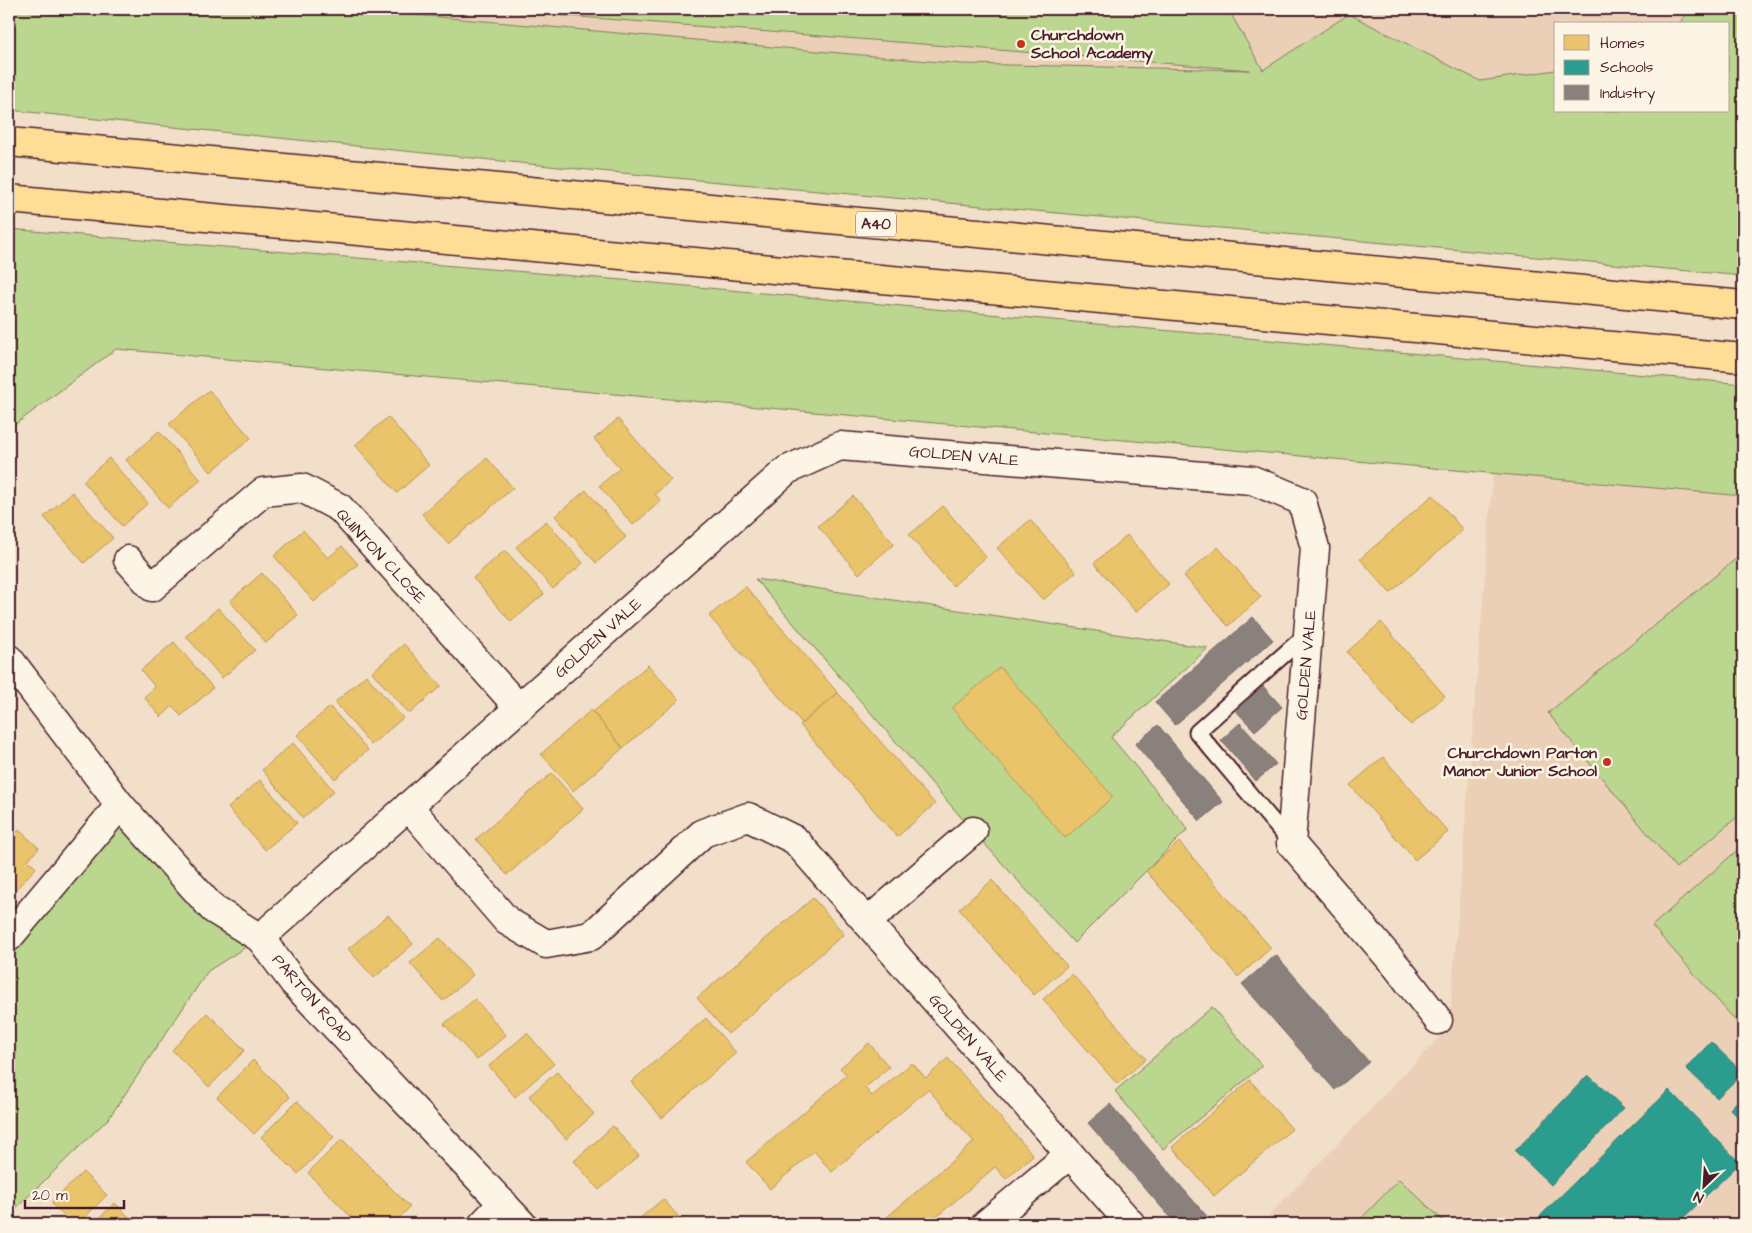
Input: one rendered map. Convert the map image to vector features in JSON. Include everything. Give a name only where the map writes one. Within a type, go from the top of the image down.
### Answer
[{"type":"highway","name":"A40","points":[[9,142],[1743,304]]},
{"type":"highway","points":[[9,199],[1743,358]]},
{"type":"street","name":"GOLDEN VALE","points":[[260,938],[788,470],[840,446],[1252,480],[1302,501],[1315,548],[1291,843]]},
{"type":"street","name":"QUINTON CLOSE","points":[[128,560],[152,586],[264,492],[302,488],[340,508],[519,708]]},
{"type":"street","name":"PARTON ROAD","points":[[9,659],[120,805],[213,909],[260,938],[294,983],[522,1224]]},
{"type":"street","points":[[9,937],[120,805]]},
{"type":"street","name":"GOLDEN VALE","points":[[408,806],[507,921],[546,944],[591,936],[703,833],[748,817],[795,840],[1131,1224]]},
{"type":"street","points":[[867,922],[973,831]]},
{"type":"street","points":[[1291,843],[1397,967],[1438,1020]]},
{"type":"street","points":[[986,1224],[1070,1154]]},
{"type":"street","points":[[483,1224],[503,1203]]},
{"type":"lane","points":[[1291,843],[1196,732],[1308,633]]},
{"type":"shaded area","name":"Churchdown School Academy","points":[[351,9],[1690,9],[1680,22],[1554,22],[1554,70],[1480,81],[1349,14],[1263,71],[962,64]]},
{"type":"shaded area","name":"Churchdown Parton Manor Junior School","points":[[1493,473],[1743,496],[1743,1224],[1261,1224],[1449,1027]]},
{"type":"green space","points":[[9,9],[351,9],[962,64],[1250,70],[479,9],[1228,9],[1263,70],[1349,14],[1480,81],[1554,70],[1554,112],[1730,112],[1730,22],[1680,22],[1690,9],[1743,9],[1743,276],[578,169],[9,110]]},
{"type":"green space","points":[[9,229],[622,280],[1743,384],[1743,496],[116,349],[9,429]]},
{"type":"green space","points":[[1743,553],[1743,812],[1676,868],[1548,713]]},
{"type":"green space","points":[[755,579],[1208,648],[1111,737],[1188,829],[1074,943],[973,831]]},
{"type":"green space","points":[[120,805],[260,938],[208,971],[109,1118],[9,1215],[9,937]]},
{"type":"green space","points":[[1743,845],[1743,1029],[1652,926]]},
{"type":"green space","points":[[1212,1007],[1262,1066],[1163,1149],[1115,1091]]},
{"type":"green space","points":[[1399,1179],[1447,1224],[1356,1224]]},
{"type":"building: Homes","points":[[209,390],[251,438],[211,472],[169,424]]},
{"type":"building: Homes","points":[[388,417],[429,465],[397,493],[355,445]]},
{"type":"building: Homes","points":[[618,419],[671,480],[655,494],[661,501],[633,525],[599,486],[620,468],[594,439]]},
{"type":"building: Homes","points":[[159,431],[201,480],[168,508],[126,460]]},
{"type":"building: Homes","points":[[109,458],[148,503],[122,526],[83,481]]},
{"type":"building: Homes","points":[[487,458],[513,488],[448,544],[422,514]]},
{"type":"building: Homes","points":[[586,490],[626,537],[596,563],[555,516]]},
{"type":"building: Homes","points":[[72,492],[113,538],[84,563],[44,517]]},
{"type":"building: Homes","points":[[1433,495],[1463,530],[1390,593],[1360,559]]},
{"type":"building: Homes","points":[[853,496],[894,544],[859,574],[818,526]]},
{"type":"building: Homes","points":[[943,506],[986,557],[953,586],[909,535]]},
{"type":"building: Homes","points":[[1030,520],[1076,572],[1043,600],[997,548]]},
{"type":"building: Homes","points":[[546,521],[583,563],[553,589],[516,547]]},
{"type":"building: Homes","points":[[303,530],[328,558],[342,546],[358,564],[314,602],[274,556]]},
{"type":"building: Homes","points":[[1127,535],[1169,584],[1136,612],[1094,563]]},
{"type":"building: Homes","points":[[1218,547],[1261,597],[1228,626],[1184,576]]},
{"type":"building: Homes","points":[[505,550],[544,594],[511,622],[473,578]]},
{"type":"building: Homes","points":[[262,573],[298,615],[266,643],[230,601]]},
{"type":"building: Homes","points":[[745,586],[838,693],[802,723],[709,616]]},
{"type":"building: Homes","points":[[218,608],[255,650],[222,678],[186,636]]},
{"type":"building: Homes","points":[[1381,622],[1445,696],[1411,725],[1347,652]]},
{"type":"building: Homes","points":[[174,642],[213,688],[181,716],[173,706],[161,717],[144,697],[155,687],[141,670]]},
{"type":"building: Homes","points":[[404,644],[441,686],[409,714],[372,672]]},
{"type":"building: Homes","points":[[648,665],[679,700],[623,748],[593,712]]},
{"type":"building: Homes","points":[[1000,667],[1113,797],[1065,838],[952,708]]},
{"type":"building: Homes","points":[[366,675],[403,718],[371,745],[335,702]]},
{"type":"building: Homes","points":[[838,693],[935,804],[897,837],[800,725]]},
{"type":"building: Homes","points":[[330,707],[368,750],[335,779],[297,735]]},
{"type":"building: Homes","points":[[591,710],[623,748],[573,791],[541,754]]},
{"type":"building: Homes","points":[[293,743],[334,791],[303,818],[262,770]]},
{"type":"building: Homes","points":[[1383,757],[1448,832],[1415,860],[1350,785]]},
{"type":"building: Homes","points":[[552,773],[583,809],[507,875],[476,839]]},
{"type":"building: Homes","points":[[260,780],[297,823],[265,850],[228,808]]},
{"type":"building: Homes","points":[[19,830],[39,848],[28,860],[36,868],[9,896],[9,841]]},
{"type":"building: Homes","points":[[1179,842],[1271,948],[1238,977],[1146,871]]},
{"type":"building: Homes","points":[[992,880],[1067,966],[1034,995],[959,909]]},
{"type":"building: Homes","points":[[813,898],[844,934],[728,1034],[697,998]]},
{"type":"building: Homes","points":[[388,915],[413,944],[374,978],[348,949]]},
{"type":"building: Homes","points":[[440,938],[473,975],[443,1001],[410,963]]},
{"type":"building: Homes","points":[[1072,974],[1146,1059],[1117,1084],[1043,999]]},
{"type":"building: Homes","points":[[475,999],[506,1035],[477,1060],[444,1024]]},
{"type":"building: Homes","points":[[207,1013],[245,1050],[209,1087],[172,1050]]},
{"type":"building: Homes","points":[[706,1018],[736,1053],[662,1118],[631,1082]]},
{"type":"building: Homes","points":[[527,1033],[554,1064],[515,1097],[489,1066]]},
{"type":"building: Homes","points":[[869,1043],[889,1067],[865,1088],[872,1096],[912,1063],[926,1078],[948,1058],[1033,1155],[1006,1179],[995,1167],[928,1224],[879,1224],[974,1142],[928,1089],[832,1172],[814,1151],[770,1189],[746,1162],[847,1075],[840,1068]]},
{"type":"building: Homes","points":[[253,1060],[290,1097],[254,1134],[217,1097]]},
{"type":"building: Homes","points":[[557,1072],[594,1114],[566,1139],[529,1096]]},
{"type":"building: Homes","points":[[1250,1080],[1292,1129],[1214,1196],[1172,1147]]},
{"type":"building: Homes","points":[[297,1101],[334,1137],[298,1174],[261,1137]]},
{"type":"building: Homes","points":[[613,1126],[639,1156],[599,1190],[574,1161]]},
{"type":"building: Homes","points":[[342,1139],[410,1207],[393,1224],[358,1224],[308,1173]]},
{"type":"building: Homes","points":[[83,1172],[107,1195],[78,1224],[72,1224],[51,1203]]},
{"type":"building: Homes","points":[[663,1199],[685,1224],[633,1224]]},
{"type":"building: Homes","points":[[115,1203],[136,1224],[93,1224]]},
{"type":"building: Schools","points":[[1711,1042],[1743,1073],[1717,1098],[1686,1068]]},
{"type":"building: Schools","points":[[1588,1075],[1624,1108],[1551,1185],[1515,1151]]},
{"type":"building: Schools","points":[[1669,1090],[1740,1163],[1677,1224],[1532,1224]]},
{"type":"building: Schools","points":[[1743,1095],[1743,1122],[1730,1109]]},
{"type":"building: Industry","points":[[1253,617],[1273,640],[1175,725],[1155,702]]},
{"type":"building: Industry","points":[[1263,686],[1282,707],[1255,731],[1236,711]]},
{"type":"building: Industry","points":[[1240,723],[1276,764],[1256,781],[1221,740]]},
{"type":"building: Industry","points":[[1158,725],[1223,802],[1200,821],[1135,744]]},
{"type":"building: Industry","points":[[1276,955],[1369,1062],[1335,1090],[1242,984]]},
{"type":"building: Industry","points":[[1110,1104],[1210,1220],[1206,1224],[1176,1224],[1088,1123]]},
{"type":"place","name":"Churchdown School Academy","points":[[1021,44]]},
{"type":"place","name":"Churchdown Parton Manor Junior School","points":[[1607,762]]}]
